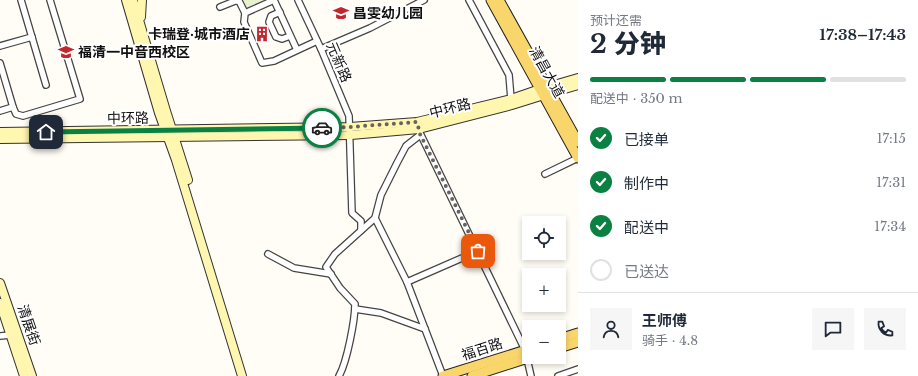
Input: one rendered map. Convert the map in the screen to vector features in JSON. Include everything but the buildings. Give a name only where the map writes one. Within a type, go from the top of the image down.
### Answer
[{"type":"main road","name":"清昌大道","points":[[491,0],[578,142]]},
{"type":"main road","name":"清昌大道","points":[[500,0],[578,158]]},
{"type":"main road","points":[[566,337],[578,333]]},
{"type":"main road","points":[[566,346],[578,342]]},
{"type":"main road","name":"福百路","points":[[443,376],[522,355]]},
{"type":"main road","name":"福百路","points":[[472,376],[522,355]]},
{"type":"street","points":[[22,0],[46,85]]},
{"type":"street","points":[[0,63],[16,114],[23,116],[80,99],[50,0]]},
{"type":"street","points":[[126,0],[248,376]]},
{"type":"street","points":[[133,0],[170,134],[242,376]]},
{"type":"street","points":[[141,29],[140,7],[142,0]]},
{"type":"street","points":[[220,7],[235,0],[239,1],[245,13],[244,22],[262,63],[274,61],[317,41]]},
{"type":"street","points":[[245,13],[274,0],[297,50]]},
{"type":"street","name":"元新路","points":[[298,0],[321,49],[349,116],[352,212],[362,221],[361,230]]},
{"type":"street","points":[[321,49],[370,28],[424,0]]},
{"type":"street","points":[[469,0],[509,75],[511,98]]},
{"type":"street","points":[[280,12],[271,16],[269,22],[276,37],[282,40],[290,36]]},
{"type":"street","points":[[0,46],[32,37]]},
{"type":"street","name":"中环路","points":[[0,139],[419,128],[512,105],[578,78]]},
{"type":"street","name":"中环路","points":[[419,128],[511,98],[578,85]]},
{"type":"street","points":[[0,111],[13,107]]},
{"type":"street","points":[[339,376],[343,369],[355,314],[355,304],[340,288],[326,267],[335,254],[375,218],[381,195],[406,146],[419,128],[522,341]]},
{"type":"street","name":"中环路","points":[[0,132],[170,134]]},
{"type":"street","points":[[545,174],[578,158]]},
{"type":"street","points":[[375,218],[407,282],[443,376]]},
{"type":"street","points":[[407,282],[478,251]]},
{"type":"street","points":[[268,254],[294,268],[331,274]]},
{"type":"street","name":"清展街","points":[[0,283],[24,370],[24,376]]},
{"type":"street","name":"清展街","points":[[0,303],[24,370],[33,376]]},
{"type":"street","points":[[355,309],[381,313],[425,329]]},
{"type":"street","points":[[0,336],[11,334]]},
{"type":"street","points":[[529,364],[531,376]]},
{"type":"street","points":[[558,376],[578,370]]},
{"type":"green space","points":[[241,0],[264,0],[245,9]]},
{"type":"way so far","points":[[322,128],[417,122],[420,134],[478,251]]},
{"type":"place","name":"昌雯幼儿园","points":[[341,13]]},
{"type":"place","name":"卡瑞登·城市酒店","points":[[262,34]]},
{"type":"place","name":"福清一中音西校区","points":[[66,52]]},
{"type":"route","points":[[46,132],[322,128]]}]
